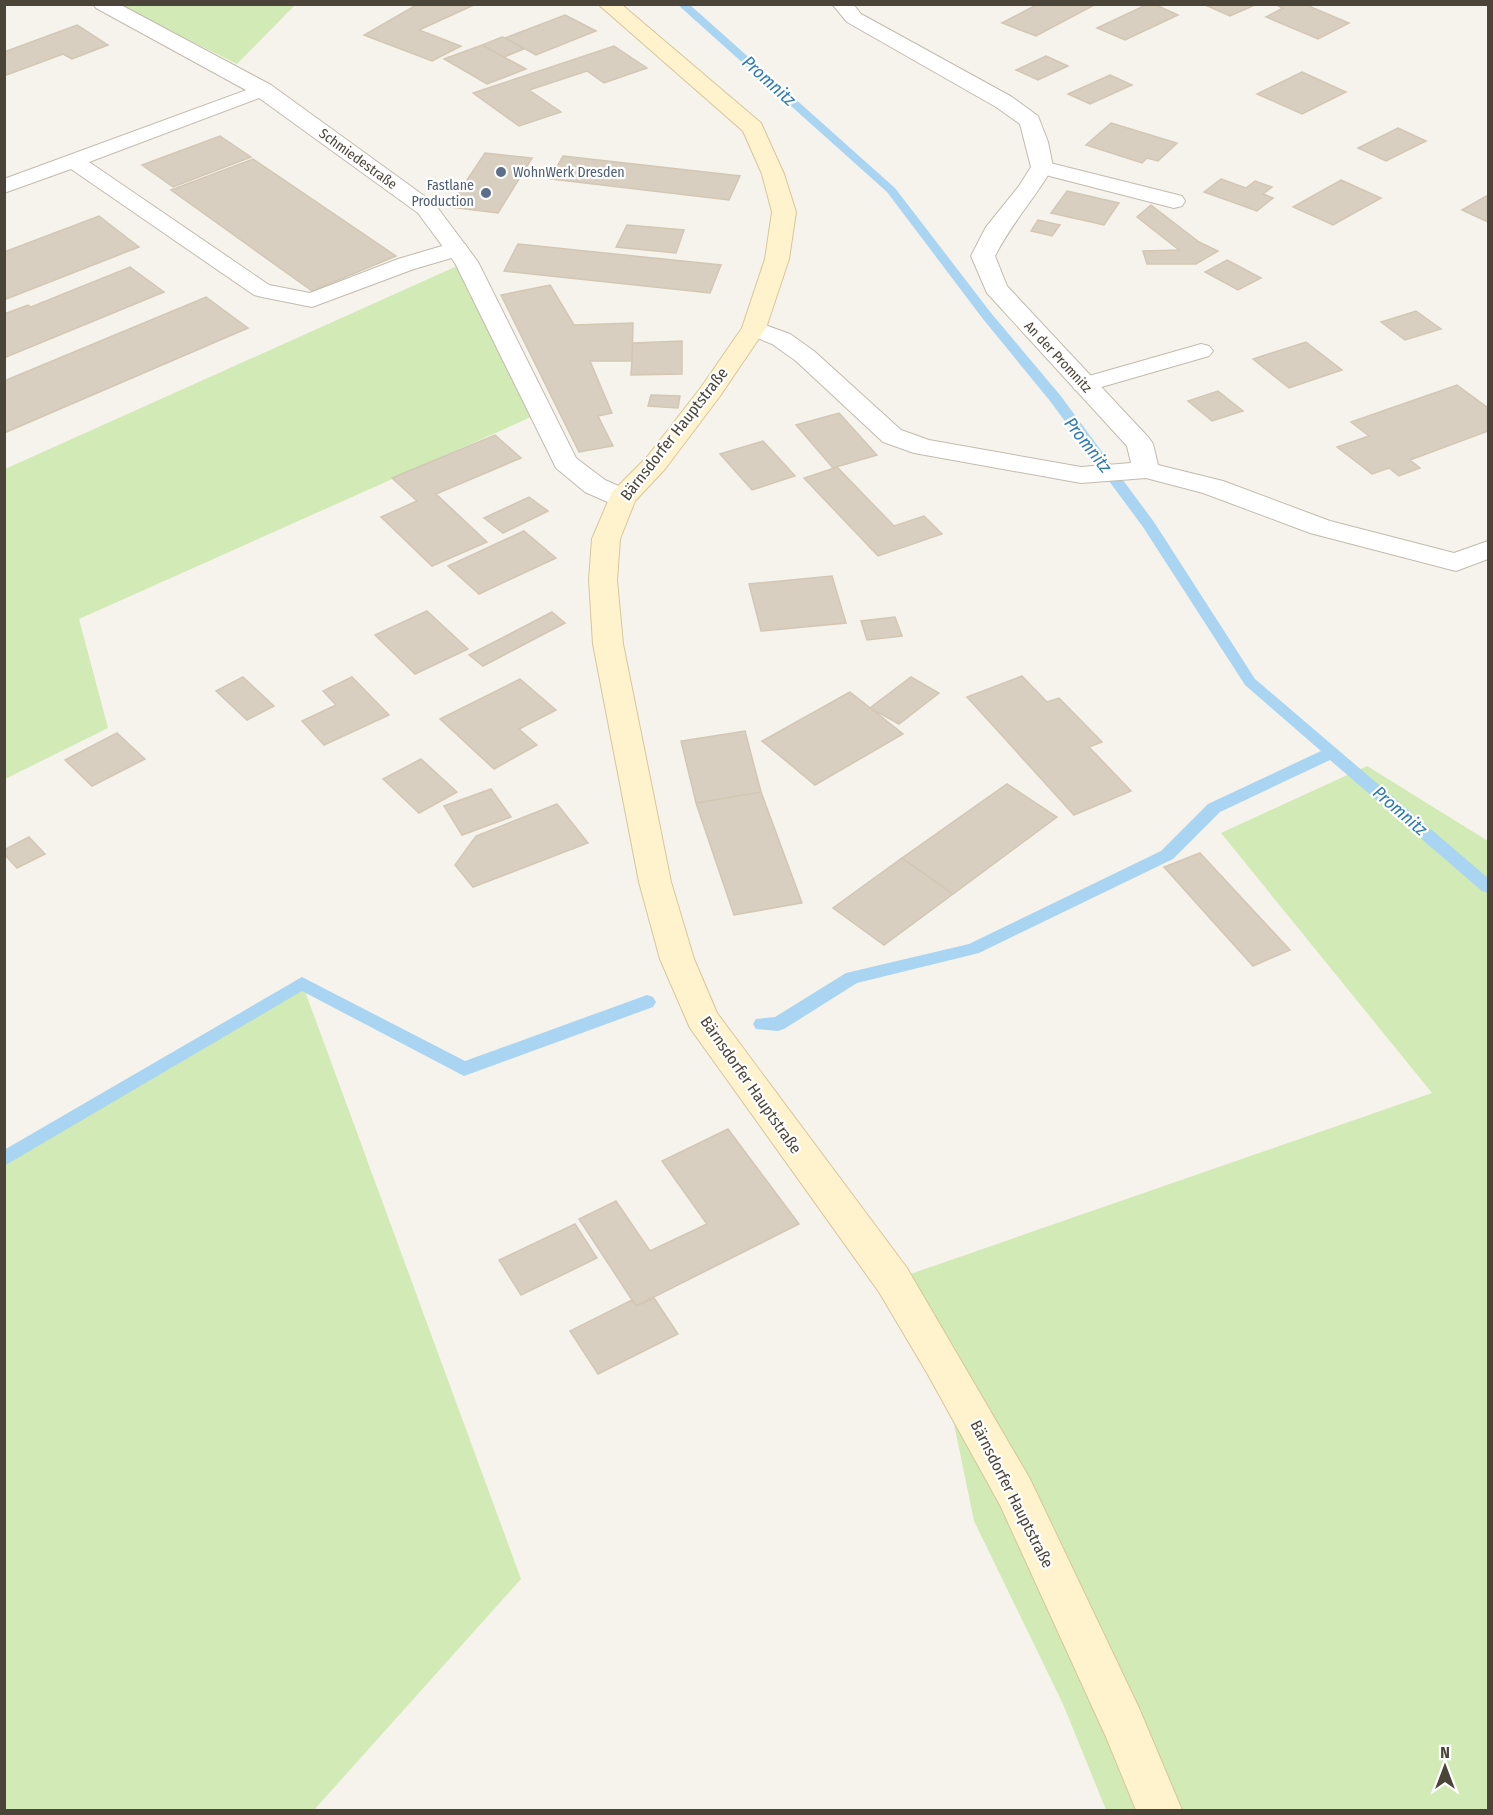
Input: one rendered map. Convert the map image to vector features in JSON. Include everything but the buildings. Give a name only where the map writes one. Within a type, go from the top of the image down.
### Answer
[{"type":"main road","name":"Bärnsdorfer Hauptstraße","points":[[608,4],[753,128],[773,174],[784,212],[777,259],[754,328],[711,391],[656,464],[622,498],[606,539],[603,580],[608,644],[655,882],[677,959],[702,1018],[741,1075],[893,1280],[941,1361],[1015,1492],[1123,1724],[1159,1810]]},
{"type":"street","name":"Schmiedestraße","points":[[103,4],[263,90],[426,208],[466,262],[565,462],[595,486],[622,498]]},
{"type":"street","points":[[842,4],[854,18],[1004,102],[1030,121],[1042,167]]},
{"type":"street","name":"An der Promnitz","points":[[1042,167],[1029,189],[998,227],[983,256],[996,288],[1140,444],[1146,470]]},
{"type":"street","points":[[754,328],[781,339],[805,356],[891,436],[922,447],[1081,475],[1146,470],[1213,487],[1320,527],[1456,562],[1488,549]]},
{"type":"lane","points":[[4,187],[263,90]]},
{"type":"lane","points":[[74,161],[262,290],[312,300],[406,264],[457,249]]},
{"type":"lane","points":[[1042,167],[1174,201]]},
{"type":"lane","points":[[1084,385],[1201,351]]},
{"type":"green space","points":[[117,4],[295,5],[237,64]]},
{"type":"green space","points":[[466,262],[507,342],[531,417],[79,619],[108,728],[5,779],[5,469]]},
{"type":"green space","points":[[1367,766],[1488,841],[1488,1810],[1106,1810],[1063,1704],[974,1521],[941,1361],[893,1280],[1432,1093],[1221,833]]},
{"type":"green space","points":[[302,983],[521,1579],[314,1810],[5,1810],[5,1159]]},
{"type":"waterway","name":"Promnitz","points":[[682,4],[891,190],[987,316],[1055,398],[1149,525],[1250,682],[1488,887]]},
{"type":"waterway","points":[[762,1024],[778,1024],[852,978],[973,949],[1167,855],[1214,808],[1331,753]]},
{"type":"waterway","points":[[4,1159],[302,983],[464,1069],[647,1002]]},
{"type":"place","name":"WohnWerk Dresden","points":[[501,172]]},
{"type":"place","name":"Fastlane Production","points":[[486,193]]}]
